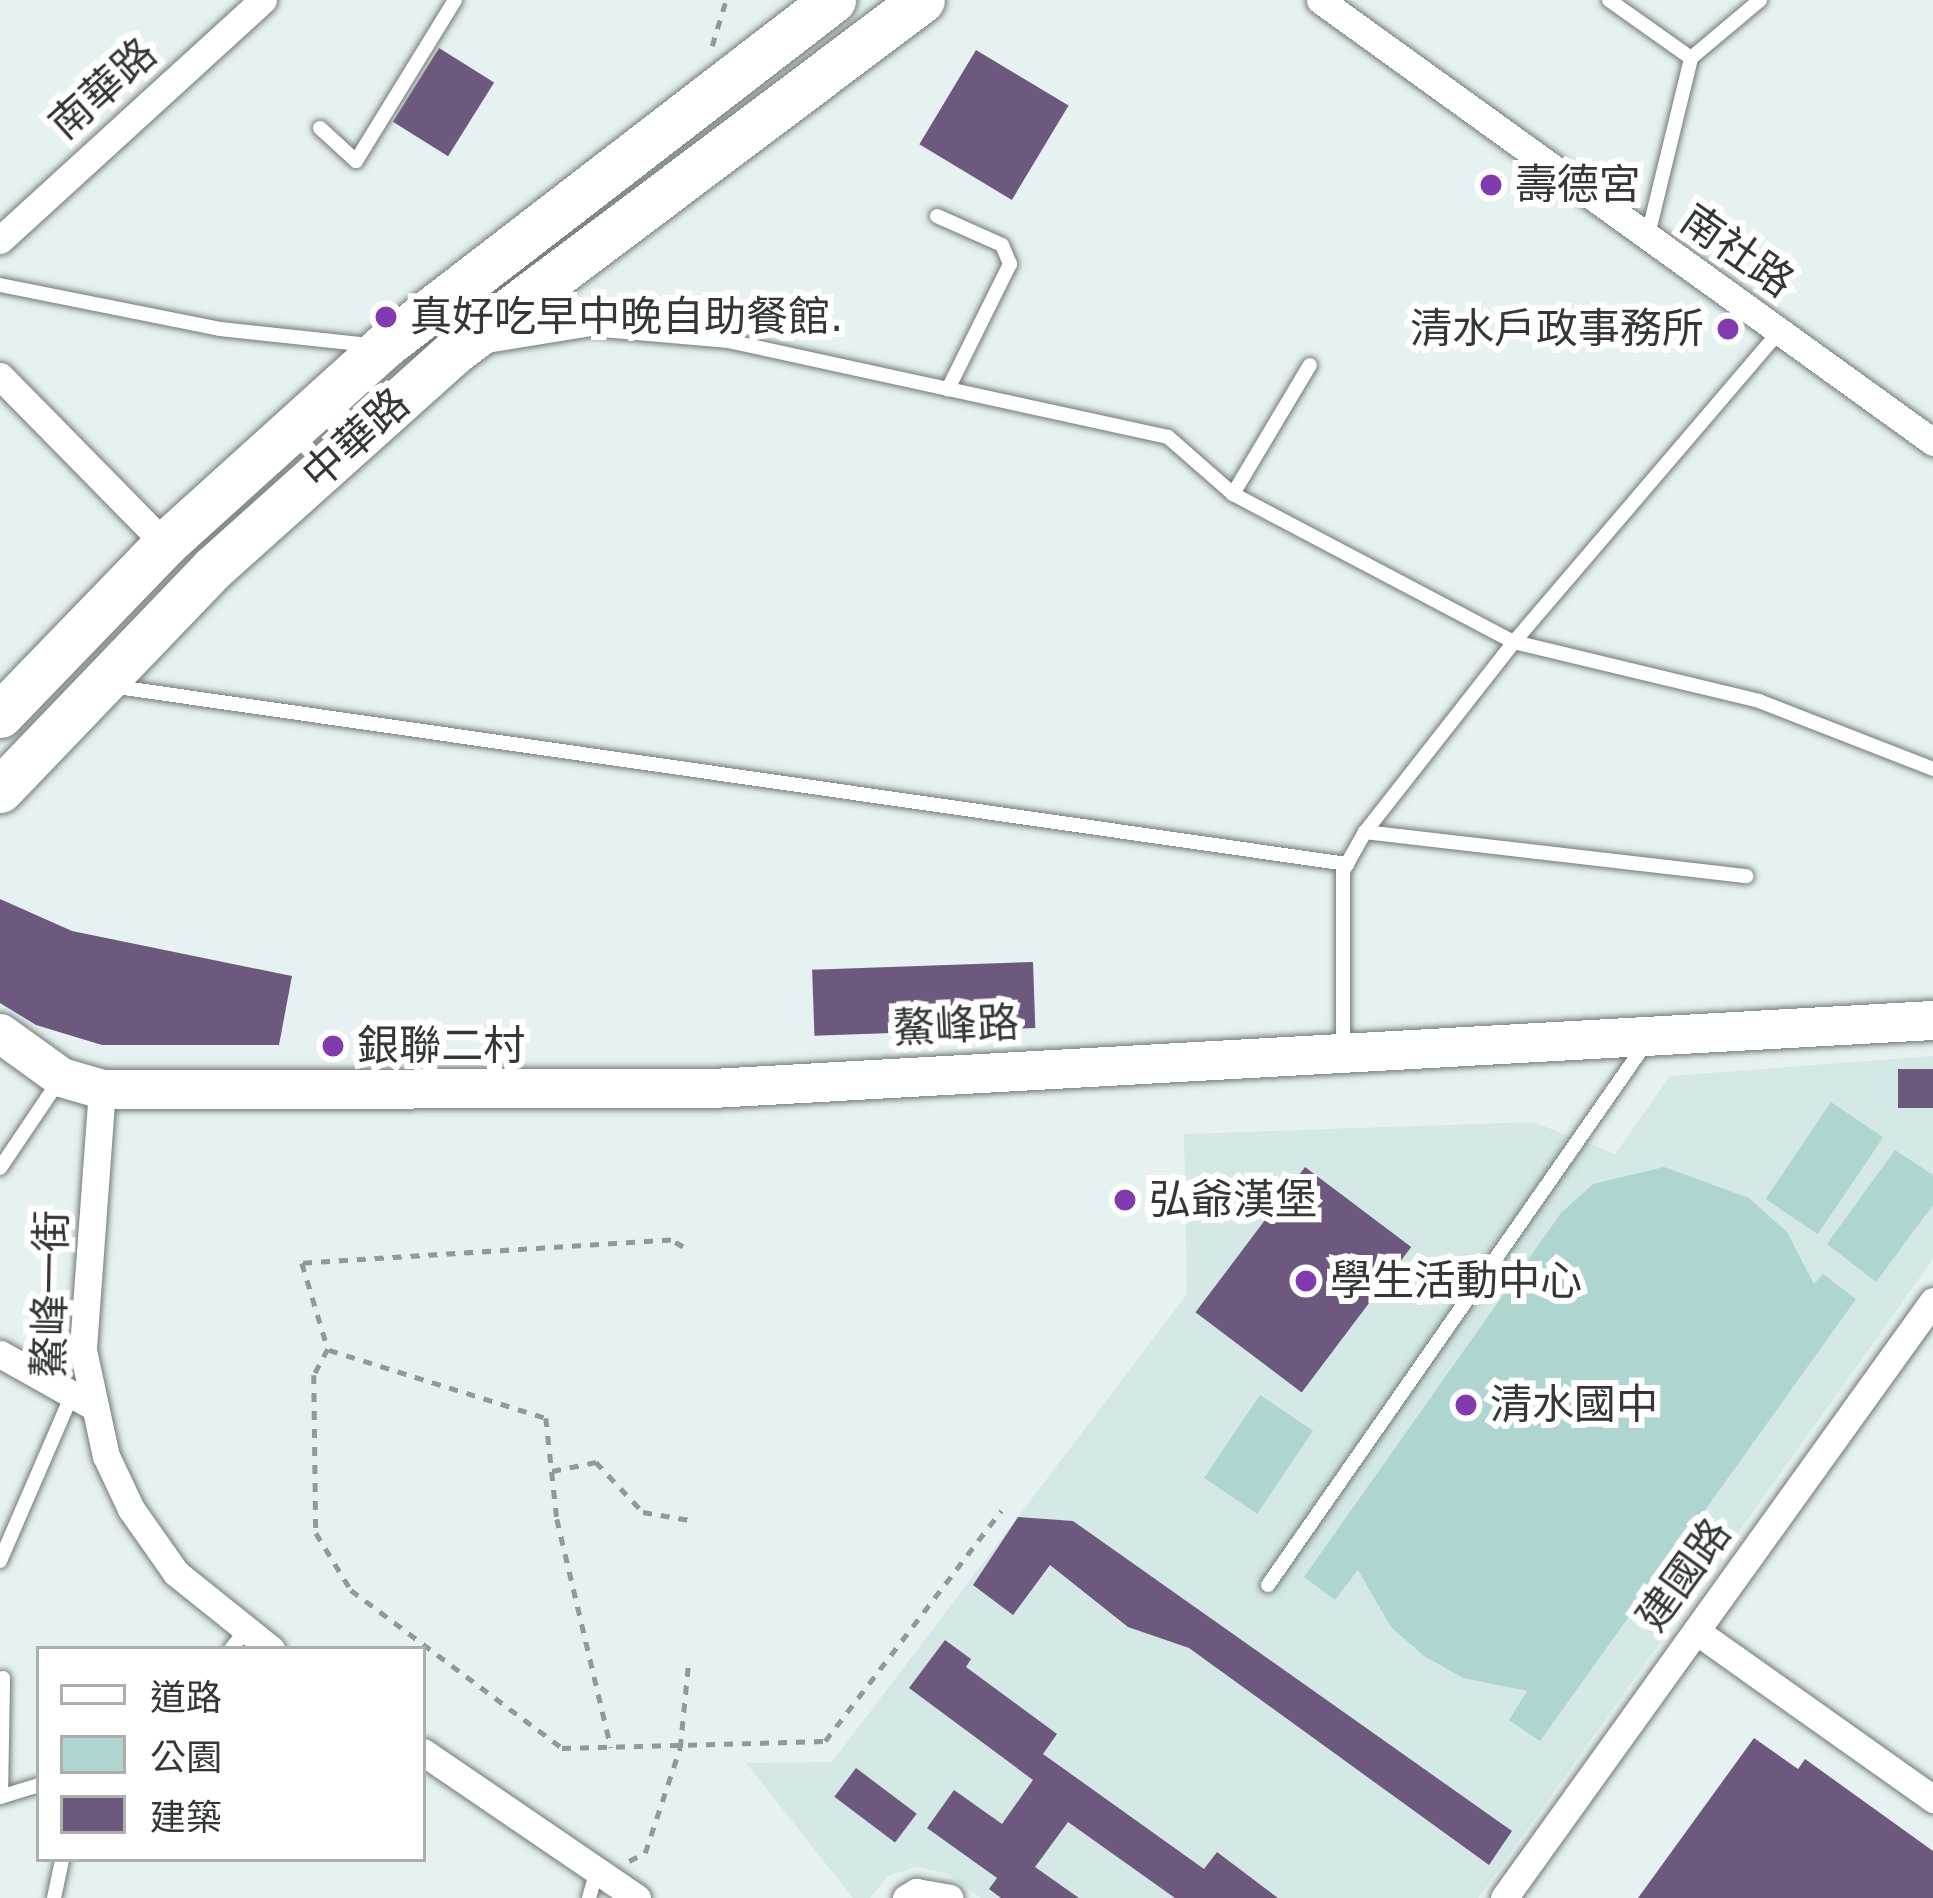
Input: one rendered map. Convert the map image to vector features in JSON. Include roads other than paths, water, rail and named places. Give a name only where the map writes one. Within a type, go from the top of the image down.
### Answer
[{"type":"main road","name":"中華路","points":[[0,715],[165,544],[396,347],[832,0]]},
{"type":"main road","name":"中華路","points":[[0,790],[213,568],[443,350],[922,0]]},
{"type":"street","name":"南社路","points":[[1320,0],[1933,442]]},
{"type":"street","name":"南華路","points":[[0,240],[254,2]]},
{"type":"street","points":[[0,376],[165,544]]},
{"type":"street","name":"鰲峰路","points":[[0,1034],[61,1077],[102,1089],[712,1088],[1933,1020]]},
{"type":"street","name":"鰲峰一街","points":[[102,1089],[82,1400],[131,1509],[176,1573],[238,1640]]},
{"type":"street","name":"建國路","points":[[1504,1898],[1933,1301]]},
{"type":"street","points":[[0,1354],[82,1400]]},
{"type":"street","points":[[1696,1630],[1933,1799]]},
{"type":"street","points":[[426,1754],[637,1898]]},
{"type":"street","points":[[905,1898],[916,1892],[949,1898]]},
{"type":"lane","points":[[320,128],[356,161],[455,0]]},
{"type":"lane","points":[[1609,0],[1691,58]]},
{"type":"lane","points":[[1647,239],[1691,58],[1760,0]]},
{"type":"lane","points":[[937,216],[1002,245],[1010,264],[947,389]]},
{"type":"lane","points":[[0,285],[220,329],[396,347]]},
{"type":"lane","points":[[443,350],[591,328],[728,340],[1168,437],[1233,494],[1514,642],[1759,701],[1933,769]]},
{"type":"lane","points":[[1342,1050],[1347,864],[1365,832],[1514,642],[1779,332]]},
{"type":"lane","points":[[1233,494],[1310,365]]},
{"type":"lane","points":[[97,684],[1347,864]]},
{"type":"lane","points":[[1365,832],[1746,876]]},
{"type":"lane","points":[[1268,1586],[1650,1036]]},
{"type":"lane","points":[[0,1168],[61,1077]]},
{"type":"lane","points":[[0,1561],[82,1400]]},
{"type":"lane","points":[[3,1678],[1,1797],[36,1786]]},
{"type":"lane","points":[[53,1898],[61,1862]]},
{"type":"lane","points":[[589,1898],[597,1870]]},
{"type":"place","name":"壽德宮","points":[[1491,185]]},
{"type":"place","name":"真好吃早中晚自助餐館.","points":[[386,317]]},
{"type":"place","name":"清水戶政事務所","points":[[1728,329]]},
{"type":"place","name":"銀聯二村","points":[[333,1046]]},
{"type":"place","name":"弘爺漢堡","points":[[1125,1200]]},
{"type":"place","name":"學生活動中心","points":[[1306,1281]]},
{"type":"place","name":"清水國中","points":[[1466,1405]]}]
